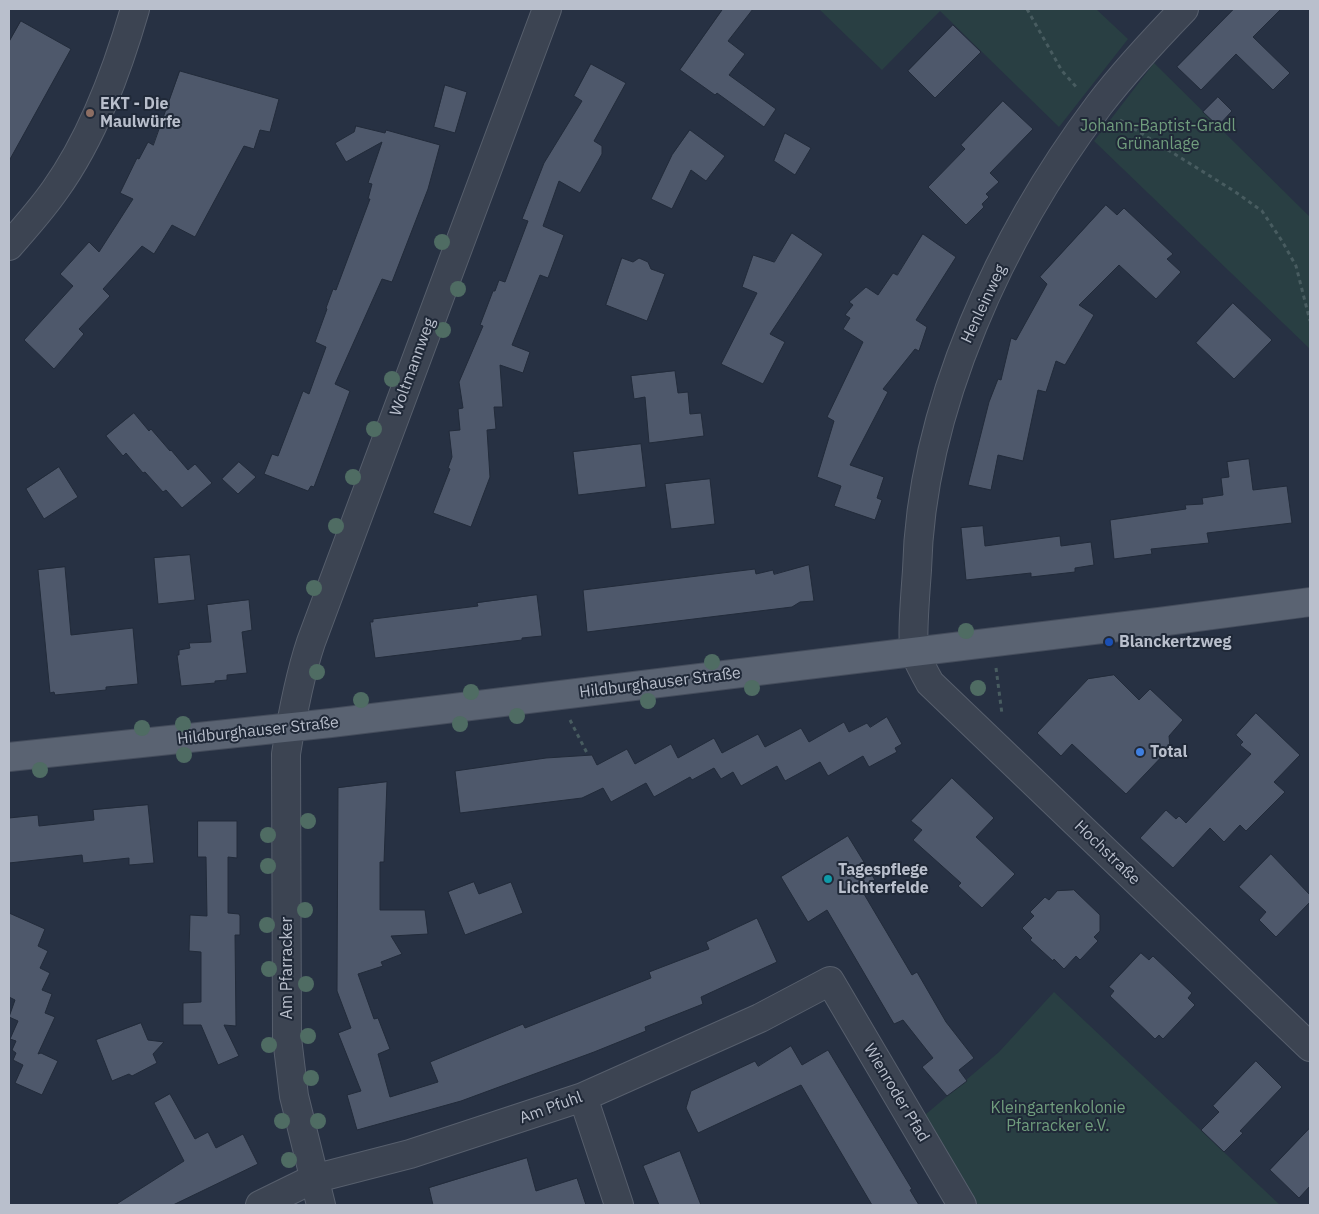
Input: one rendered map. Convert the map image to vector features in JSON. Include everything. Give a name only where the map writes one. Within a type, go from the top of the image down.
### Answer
[{"type":"main road","name":"Hildburghauser Straße","points":[[9,758],[290,728],[1310,602]]},
{"type":"street","points":[[9,246],[56,189],[76,155],[110,82],[135,9]]},
{"type":"street","name":"Woltmannweg","points":[[290,728],[303,668],[312,642],[548,9]]},
{"type":"street","name":"Henleinweg","points":[[914,651],[917,550],[923,504],[938,427],[957,362],[994,280],[1056,166],[1099,105],[1145,50],[1184,9]]},
{"type":"street","name":"Hochstraße","points":[[914,651],[930,683],[1310,1047]]},
{"type":"street","name":"Am Pfarracker","points":[[290,728],[286,754],[287,1038],[294,1096],[313,1180],[321,1205]]},
{"type":"street","name":"Am Pfuhl","points":[[260,1205],[313,1180],[410,1154],[583,1096],[760,1018],[830,981]]},
{"type":"street","name":"Wienroder Pfad","points":[[830,981],[962,1205]]},
{"type":"street","points":[[583,1096],[619,1205]]},
{"type":"path","points":[[1027,9],[1062,71],[1084,93]]},
{"type":"path","points":[[1118,119],[1234,191],[1262,211],[1296,266],[1310,320]]},
{"type":"path","points":[[996,667],[1002,715]]},
{"type":"path","points":[[569,720],[588,755]]},
{"type":"green space","name":"Johann-Baptist-Gradl Grünanlage","points":[[819,9],[1096,9],[1128,39],[1059,127],[940,11],[882,70]]},
{"type":"green space","name":"Johann-Baptist-Gradl Grünanlage","points":[[1154,63],[1310,217],[1310,349],[1094,141]]},
{"type":"green space","name":"Kleingartenkolonie Pfarracker e.V.","points":[[1054,992],[1280,1205],[978,1205],[925,1115],[999,1052]]},
{"type":"building","points":[[723,9],[753,9],[728,41],[745,54],[729,75],[776,109],[764,127],[717,93],[715,95],[680,70]]},
{"type":"building","points":[[1234,9],[1281,9],[1253,37],[1290,73],[1273,90],[1236,54],[1201,90],[1177,67]]},
{"type":"building","points":[[21,21],[71,49],[9,161],[9,42]]},
{"type":"building","points":[[953,25],[981,52],[935,98],[908,71]]},
{"type":"building","points":[[591,64],[626,83],[594,141],[602,146],[602,154],[580,193],[559,181],[543,226],[564,235],[548,278],[540,275],[512,345],[530,352],[523,373],[500,365],[503,407],[494,407],[496,429],[487,430],[490,477],[471,527],[433,513],[450,469],[448,468],[452,457],[449,431],[460,430],[458,409],[463,408],[459,382],[483,326],[480,325],[493,291],[495,291],[499,280],[505,282],[528,221],[522,219],[544,163],[582,101],[574,96]]},
{"type":"building","points":[[180,71],[279,99],[270,132],[260,130],[254,149],[244,146],[195,237],[172,225],[154,254],[142,246],[103,289],[110,296],[79,329],[84,334],[54,369],[24,340],[73,286],[60,274],[89,242],[99,252],[133,199],[120,193],[137,158],[139,159],[148,142],[153,145]]},
{"type":"building","points":[[445,85],[467,92],[455,133],[434,127]]},
{"type":"building","points":[[1218,97],[1232,111],[1218,126],[1203,112]]},
{"type":"building","points":[[1003,101],[1033,129],[990,173],[999,182],[986,194],[989,197],[982,204],[984,207],[966,225],[928,187],[965,149],[961,145]]},
{"type":"building","points":[[356,126],[385,133],[386,130],[440,145],[428,189],[392,282],[382,279],[335,384],[350,391],[314,487],[311,486],[308,491],[264,474],[272,454],[278,456],[303,391],[309,394],[326,347],[315,342],[333,289],[336,290],[370,199],[368,199],[372,184],[368,183],[382,142],[346,162],[335,143],[354,132]]},
{"type":"building","points":[[690,130],[725,156],[706,181],[691,170],[672,209],[651,199],[672,155]]},
{"type":"building","points":[[785,133],[811,148],[795,175],[774,161]]},
{"type":"building","points":[[1106,205],[1117,215],[1124,208],[1173,254],[1167,259],[1181,272],[1156,299],[1119,265],[1079,305],[1094,315],[1065,365],[1056,361],[1046,392],[1038,390],[1023,461],[998,455],[991,490],[968,485],[989,402],[998,379],[1001,380],[1011,338],[1016,340],[1047,284],[1040,277]]},
{"type":"building","points":[[792,233],[823,254],[770,334],[785,342],[763,384],[721,364],[757,293],[742,287],[753,255],[774,262]]},
{"type":"building","points":[[923,234],[956,257],[916,320],[927,327],[919,351],[915,349],[883,389],[888,392],[850,465],[884,477],[877,498],[882,500],[875,520],[834,506],[841,486],[817,477],[834,421],[827,417],[863,342],[843,329],[850,318],[845,315],[853,305],[849,302],[866,287],[878,295],[893,273],[897,275]]},
{"type":"building","points":[[622,258],[633,262],[639,258],[648,262],[651,269],[665,274],[647,321],[606,305]]},
{"type":"building","points":[[1233,303],[1272,340],[1234,379],[1196,343]]},
{"type":"building","points":[[675,371],[678,393],[688,392],[690,414],[701,413],[704,436],[649,443],[645,397],[634,399],[631,376]]},
{"type":"building","points":[[134,413],[188,470],[195,464],[212,483],[182,508],[166,490],[163,492],[145,472],[143,473],[126,453],[123,456],[106,436]]},
{"type":"building","points":[[641,444],[646,487],[578,495],[573,452]]},
{"type":"building","points":[[1249,459],[1253,490],[1287,486],[1292,523],[1207,533],[1209,543],[1151,549],[1152,554],[1114,559],[1110,520],[1186,509],[1185,505],[1203,504],[1202,498],[1223,495],[1221,478],[1229,477],[1227,462]]},
{"type":"building","points":[[239,462],[256,477],[238,494],[222,479]]},
{"type":"building","points":[[59,467],[78,497],[44,519],[26,489]]},
{"type":"building","points":[[710,479],[715,524],[671,529],[665,484]]},
{"type":"building","points":[[983,526],[985,546],[1060,536],[1061,546],[1091,542],[1094,565],[1075,568],[1075,572],[1031,577],[1031,573],[966,580],[961,528]]},
{"type":"building","points":[[190,555],[195,600],[158,604],[154,558]]},
{"type":"building","points":[[809,565],[814,601],[800,602],[792,607],[587,632],[583,590],[755,569],[756,574],[773,570],[774,574]]},
{"type":"building","points":[[65,567],[71,635],[133,628],[138,684],[106,687],[106,690],[55,695],[54,692],[50,693],[38,570]]},
{"type":"building","points":[[537,595],[542,636],[375,658],[370,622],[373,622],[373,619],[478,606],[477,603]]},
{"type":"building","points":[[249,600],[252,630],[242,632],[247,673],[227,675],[227,680],[215,681],[215,683],[181,686],[177,655],[179,655],[179,650],[190,648],[189,643],[211,642],[207,605]]},
{"type":"building","points":[[1114,675],[1139,700],[1150,689],[1183,720],[1169,736],[1170,748],[1126,794],[1072,744],[1061,756],[1037,733],[1088,679]]},
{"type":"building","points":[[1256,713],[1300,755],[1274,782],[1285,792],[1246,831],[1240,825],[1224,842],[1210,828],[1173,868],[1140,838],[1166,810],[1176,819],[1179,816],[1186,823],[1251,754],[1240,745],[1243,742],[1236,735]]},
{"type":"building","points":[[887,717],[902,744],[895,748],[897,752],[869,767],[863,756],[828,776],[820,762],[785,781],[777,766],[741,786],[733,772],[721,779],[714,768],[692,780],[690,777],[654,797],[646,783],[611,802],[603,788],[582,798],[460,813],[455,771],[546,758],[592,755],[597,765],[627,749],[635,764],[671,744],[678,758],[714,738],[722,753],[758,734],[765,747],[801,728],[809,742],[844,722],[849,732],[867,723],[870,727]]},
{"type":"building","points":[[952,778],[994,818],[976,837],[1015,874],[982,908],[958,886],[961,883],[913,840],[922,830],[911,821]]},
{"type":"building","points":[[387,782],[384,862],[380,862],[380,910],[425,910],[428,934],[391,936],[402,954],[381,962],[383,966],[358,974],[374,1019],[378,1018],[390,1049],[378,1054],[390,1097],[438,1082],[430,1062],[523,1024],[525,1028],[651,978],[649,972],[709,949],[706,942],[757,918],[777,962],[701,997],[703,1004],[645,1027],[646,1031],[594,1052],[461,1101],[357,1130],[347,1095],[361,1091],[338,1033],[351,1028],[337,991],[338,788]]},
{"type":"building","points":[[148,805],[154,863],[129,865],[129,858],[83,863],[82,855],[9,863],[9,818],[38,815],[39,826],[94,820],[93,810]]},
{"type":"building","points":[[198,821],[237,821],[237,858],[228,857],[228,913],[239,914],[240,916],[240,935],[235,935],[236,1026],[224,1025],[239,1056],[218,1065],[201,1025],[183,1025],[183,1003],[201,1002],[201,952],[189,951],[190,915],[207,916],[206,857],[198,857]]},
{"type":"building","points":[[848,836],[875,880],[861,889],[912,975],[917,972],[946,1022],[974,1058],[959,1070],[967,1081],[947,1096],[922,1067],[933,1058],[903,1020],[894,1024],[827,910],[808,922],[781,877]]},
{"type":"building","points":[[1271,854],[1310,895],[1310,902],[1276,937],[1259,920],[1266,912],[1239,887]]},
{"type":"building","points":[[474,882],[479,894],[511,882],[523,913],[465,935],[448,892]]},
{"type":"building","points":[[1074,890],[1100,915],[1100,931],[1094,937],[1098,941],[1080,960],[1076,956],[1064,969],[1030,940],[1032,938],[1022,928],[1034,916],[1030,912],[1045,897],[1049,900],[1057,891]]},
{"type":"building","points":[[9,913],[45,929],[38,946],[48,951],[40,968],[50,973],[42,990],[52,994],[45,1013],[55,1017],[38,1054],[41,1053],[58,1061],[42,1095],[15,1083],[23,1065],[13,1060],[16,1053],[12,1050],[16,1041],[10,1039],[18,1021],[9,1017],[15,1000],[9,997]]},
{"type":"building","points":[[1141,953],[1149,960],[1153,956],[1192,993],[1188,998],[1195,1005],[1163,1039],[1159,1035],[1155,1039],[1110,996],[1114,991],[1109,987]]},
{"type":"building","points":[[141,1023],[148,1040],[164,1042],[153,1054],[157,1063],[132,1076],[129,1074],[112,1081],[96,1040]]},
{"type":"building","points":[[791,1046],[802,1065],[828,1050],[912,1189],[910,1190],[919,1205],[872,1205],[801,1085],[698,1133],[686,1108],[691,1091],[755,1061],[758,1066]]},
{"type":"building","points":[[1256,1061],[1282,1087],[1240,1131],[1243,1133],[1224,1152],[1201,1130],[1219,1112],[1213,1106]]},
{"type":"building","points":[[170,1094],[195,1139],[208,1132],[216,1148],[243,1134],[258,1164],[173,1205],[115,1205],[184,1161],[154,1103]]},
{"type":"building","points":[[1310,1128],[1310,1186],[1299,1198],[1270,1170]]},
{"type":"building","points":[[680,1151],[701,1205],[659,1205],[643,1166]]},
{"type":"building","points":[[527,1158],[536,1191],[577,1178],[586,1205],[433,1205],[429,1188]]},
{"type":"place","name":"EKT - Die Maulwürfe","points":[[90,113]]},
{"type":"place","name":"Blanckertzweg","points":[[1109,642]]},
{"type":"place","name":"Total","points":[[1140,752]]},
{"type":"place","name":"Tagespflege Lichterfelde","points":[[828,879]]}]
